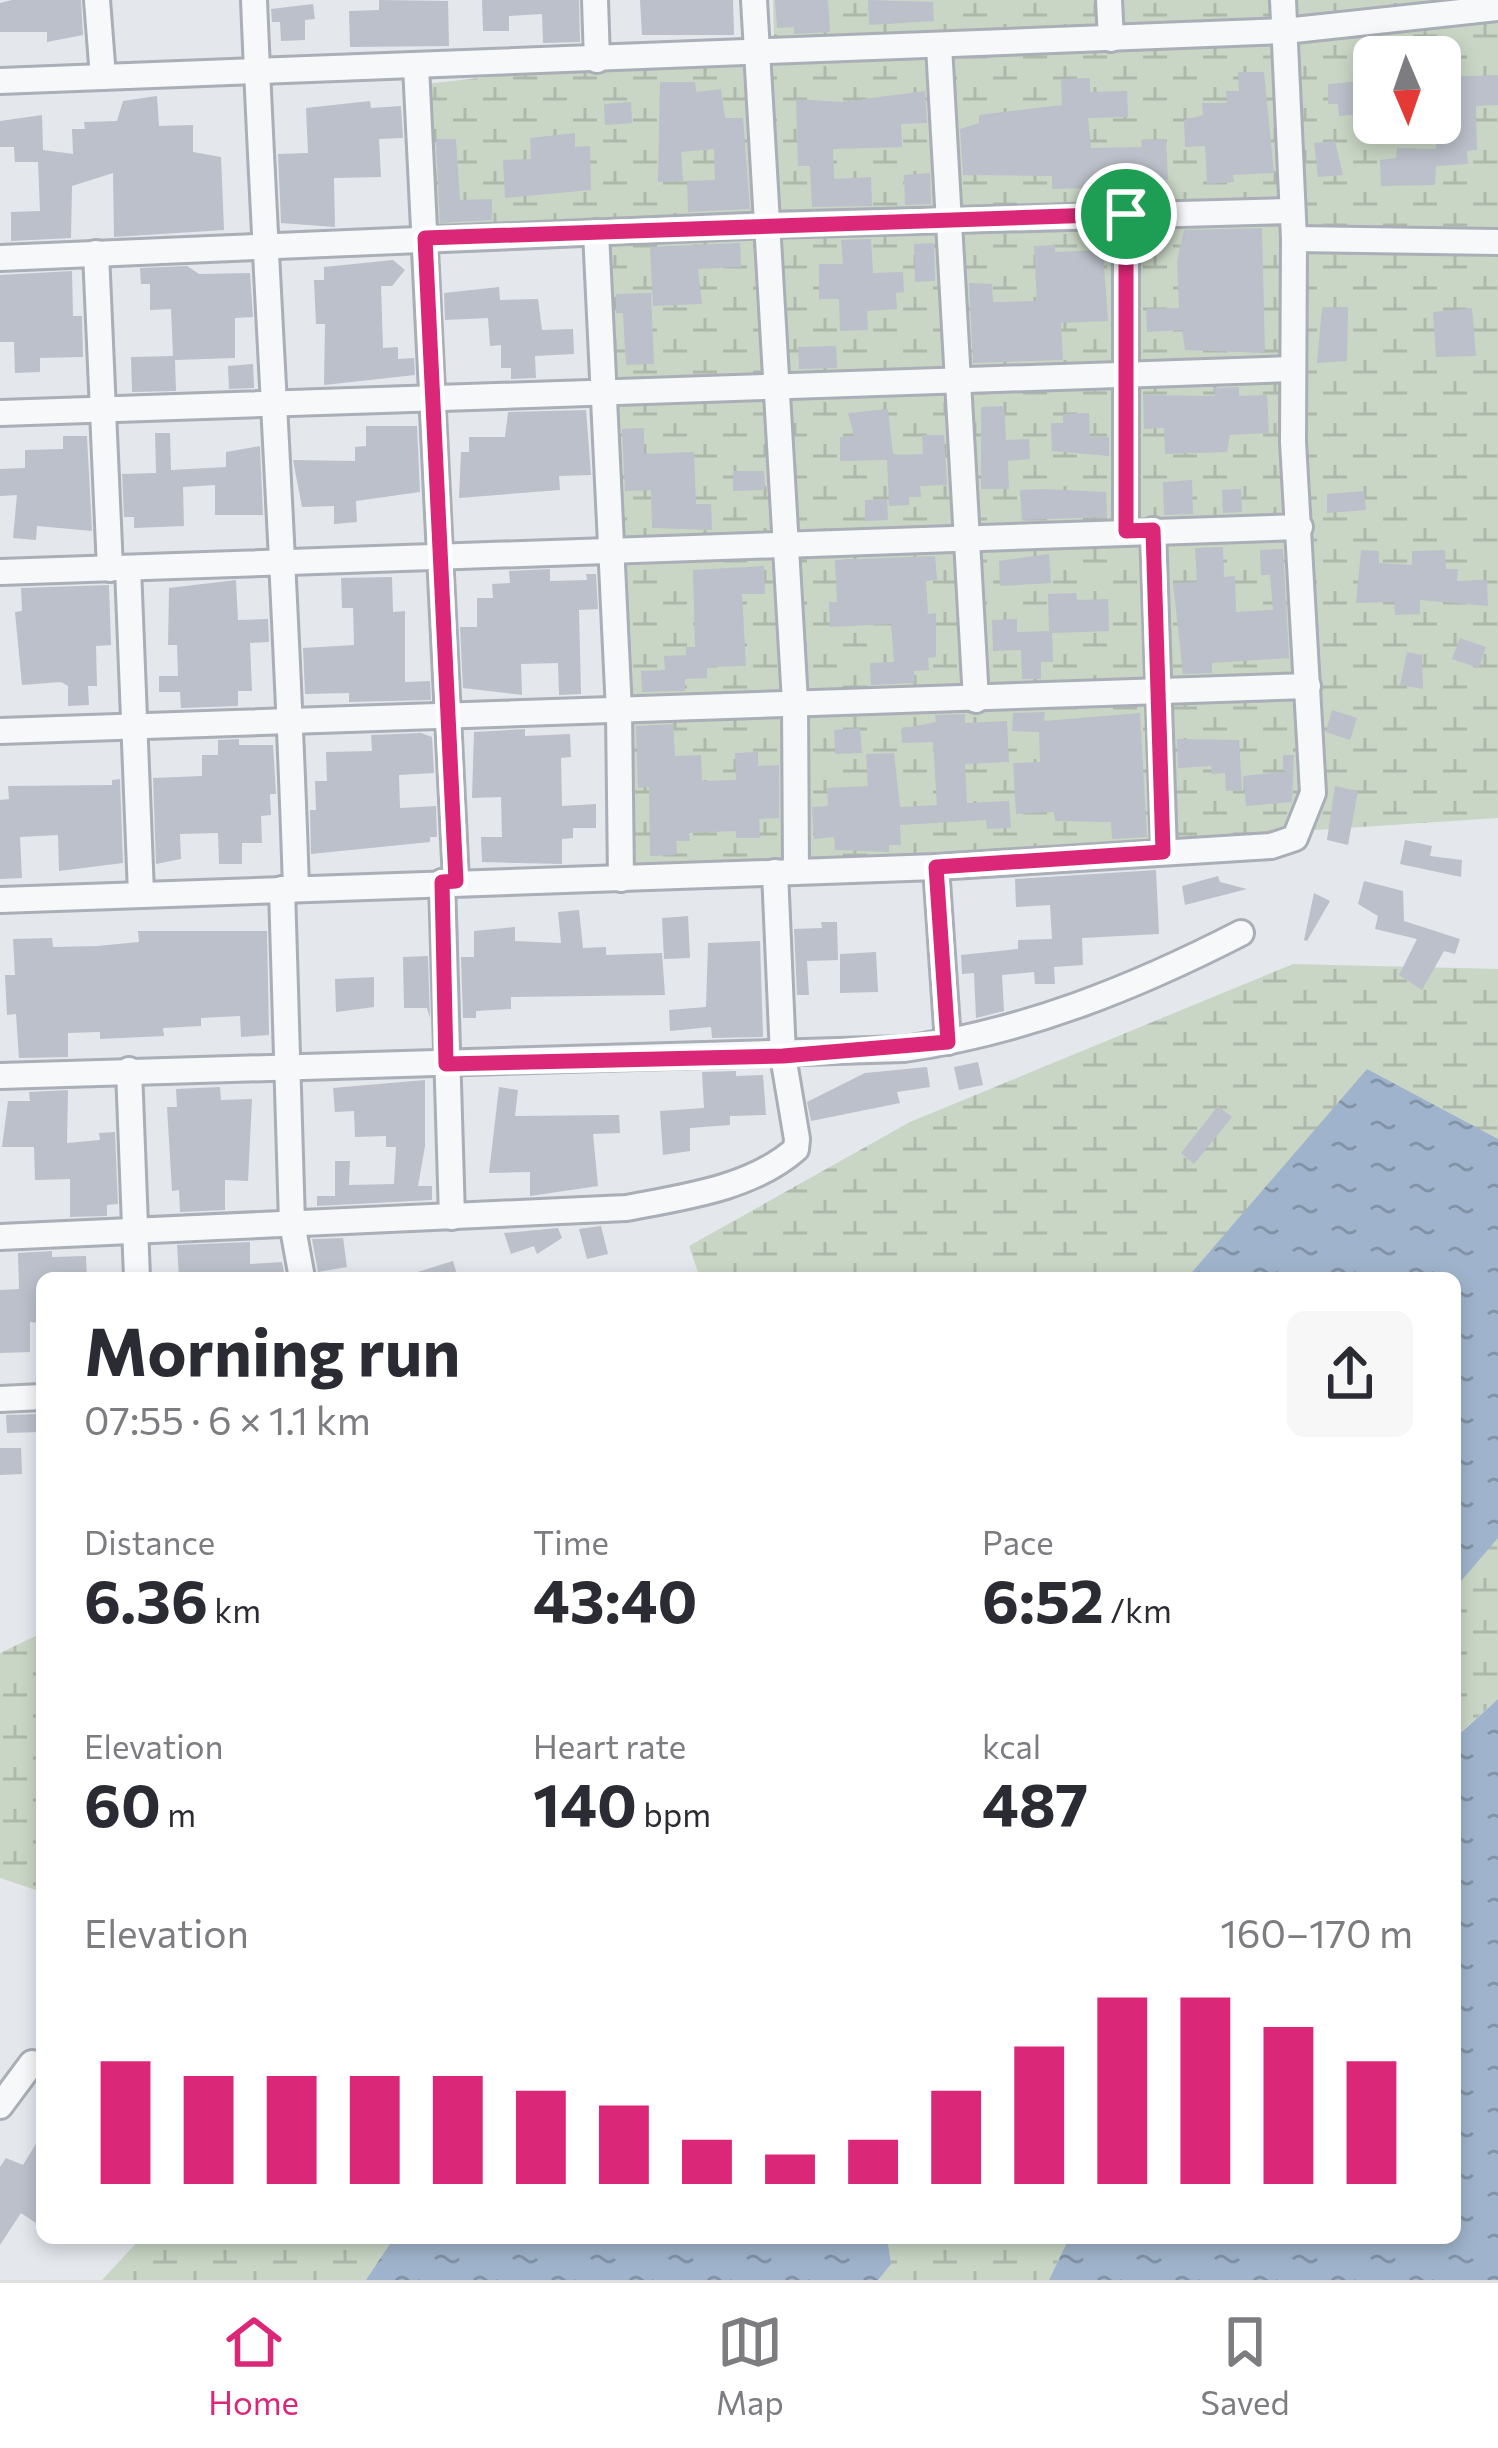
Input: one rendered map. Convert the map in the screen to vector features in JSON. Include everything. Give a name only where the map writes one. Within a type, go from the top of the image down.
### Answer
[{"type":"street","points":[[97,0],[103,77]]},
{"type":"street","points":[[254,0],[263,245],[286,560],[291,723],[286,1068],[292,1223],[301,1272]]},
{"type":"street","points":[[595,0],[597,60]]},
{"type":"street","points":[[0,1237],[626,1208],[692,1196],[776,1167],[796,1149],[783,1056],[786,872],[796,702],[782,543],[770,225],[754,0]]},
{"type":"street","points":[[1109,0],[1111,39]]},
{"type":"street","points":[[0,900],[936,867],[1271,846],[1295,838],[1306,823],[1313,793],[1292,369],[1294,239],[1283,0]]},
{"type":"street","points":[[0,81],[1285,31],[1498,8]]},
{"type":"street","points":[[939,46],[976,700]]},
{"type":"street","points":[[416,66],[450,716],[446,1064],[452,1217]]},
{"type":"street","points":[[0,258],[770,225],[1292,211]]},
{"type":"street","points":[[1126,214],[1126,531]]},
{"type":"street","points":[[596,232],[599,392],[619,711],[621,879]]},
{"type":"street","points":[[1294,239],[1498,242]]},
{"type":"street","points":[[96,254],[103,408],[134,727],[141,893]]},
{"type":"street","points":[[0,413],[776,387],[958,376],[1292,369]]},
{"type":"street","points":[[0,572],[1300,527]]},
{"type":"street","points":[[1153,530],[1163,852]]},
{"type":"street","points":[[0,730],[1308,686]]},
{"type":"street","points":[[936,867],[948,1042]]},
{"type":"street","points":[[0,1076],[783,1056],[948,1042],[1071,1009],[1172,969],[1241,933]]},
{"type":"street","points":[[129,1070],[137,1272]]},
{"type":"street","points":[[0,1399],[36,1397]]},
{"type":"street","points":[[0,2106],[32,2063]]},
{"type":"green space","points":[[773,0],[1498,0],[1498,818],[628,875],[590,235],[430,233],[425,84],[774,45]]},
{"type":"green space","points":[[1293,964],[1498,969],[1498,1699],[1461,1732],[1461,1272],[698,1272],[689,1246],[910,1122]]},
{"type":"green space","points":[[36,1636],[36,1890],[0,1878],[0,1653]]},
{"type":"green space","points":[[135,2244],[1066,2244],[1049,2280],[102,2280]]},
{"type":"water","points":[[1367,1069],[1498,1139],[1498,1538],[1461,1581],[1461,1272],[1192,1272]]},
{"type":"water","points":[[1498,1699],[1498,2280],[1049,2280],[1066,2244],[1461,2244],[1461,1733]]},
{"type":"water","points":[[390,2244],[888,2244],[891,2264],[878,2280],[366,2280]]},
{"type":"building","points":[[81,0],[83,35],[47,42],[47,32],[0,32],[0,3]]},
{"type":"building","points":[[379,0],[448,1],[449,46],[350,47],[349,11],[379,10]]},
{"type":"building","points":[[482,0],[579,0],[580,42],[543,43],[542,14],[509,16],[509,31],[483,31]]},
{"type":"building","points":[[640,0],[733,0],[734,35],[642,35]]},
{"type":"building","points":[[775,0],[828,0],[830,32],[794,34],[794,27],[777,28]]},
{"type":"building","points":[[868,0],[933,2],[934,21],[869,25]]},
{"type":"building","points":[[313,4],[315,19],[305,20],[305,40],[281,41],[280,22],[272,22],[271,9]]},
{"type":"building","points":[[1238,72],[1264,72],[1274,173],[1233,175],[1234,182],[1207,184],[1205,146],[1185,147],[1184,120],[1203,115],[1202,103],[1227,103],[1226,91],[1239,91]]},
{"type":"building","points":[[1498,75],[1498,105],[1476,106],[1477,150],[1467,151],[1468,164],[1436,166],[1435,185],[1381,186],[1380,160],[1396,158],[1397,148],[1461,144],[1461,76]]},
{"type":"building","points":[[1090,78],[1090,92],[1127,91],[1128,117],[1088,118],[1091,148],[1142,147],[1141,140],[1166,139],[1168,180],[1104,176],[1104,188],[1052,189],[1052,176],[963,175],[960,129],[979,123],[979,115],[1062,105],[1061,79]]},
{"type":"building","points":[[660,82],[695,82],[696,92],[721,89],[725,118],[743,118],[750,209],[688,212],[687,181],[715,180],[714,149],[681,152],[683,181],[658,182]]},
{"type":"building","points":[[1353,82],[1353,115],[1339,116],[1338,104],[1328,104],[1328,84]]},
{"type":"building","points":[[925,91],[927,123],[901,124],[902,147],[833,149],[834,179],[871,177],[872,206],[812,207],[810,166],[798,166],[796,99],[841,102]]},
{"type":"building","points":[[157,96],[159,126],[193,125],[193,152],[221,157],[224,230],[114,237],[113,173],[72,186],[71,238],[11,241],[11,212],[40,211],[38,162],[15,162],[14,147],[0,147],[0,121],[42,115],[43,150],[73,154],[72,129],[85,129],[84,122],[117,121],[123,101]]},
{"type":"building","points":[[370,101],[371,108],[401,106],[403,138],[379,139],[381,177],[334,178],[335,227],[281,223],[278,154],[308,153],[306,108]]},
{"type":"building","points":[[631,102],[632,123],[605,125],[604,104]]},
{"type":"building","points":[[575,133],[575,147],[590,146],[591,190],[505,198],[503,160],[531,159],[530,138]]},
{"type":"building","points":[[436,139],[456,139],[460,200],[492,199],[492,220],[440,223]]},
{"type":"building","points":[[1335,141],[1343,175],[1318,177],[1314,143]]},
{"type":"building","points":[[930,173],[931,204],[905,205],[904,175]]},
{"type":"building","points":[[1262,228],[1265,353],[1185,350],[1182,330],[1147,332],[1146,309],[1179,308],[1177,261],[1184,230]]},
{"type":"building","points":[[871,239],[873,273],[903,272],[904,292],[896,293],[897,309],[867,311],[868,330],[840,331],[839,299],[819,299],[819,264],[843,264],[841,240]]},
{"type":"building","points":[[740,243],[741,267],[698,269],[702,304],[653,306],[650,247]]},
{"type":"building","points":[[934,243],[935,281],[915,282],[914,244]]},
{"type":"building","points":[[1055,245],[1055,252],[1103,250],[1108,321],[1061,323],[1063,360],[973,363],[969,283],[992,284],[993,302],[1037,301],[1034,246]]},
{"type":"building","points":[[393,260],[405,270],[392,286],[381,286],[383,348],[398,347],[398,359],[414,358],[415,375],[324,385],[325,324],[316,324],[314,280],[324,280],[324,267]]},
{"type":"building","points":[[187,266],[199,274],[250,273],[253,317],[235,318],[235,358],[175,360],[176,391],[132,392],[131,357],[173,356],[171,309],[150,310],[150,284],[141,284],[140,268]]},
{"type":"building","points":[[72,271],[73,316],[82,316],[83,357],[40,358],[40,372],[15,373],[14,342],[0,342],[0,275]]},
{"type":"building","points":[[499,287],[500,300],[538,299],[542,330],[573,329],[574,354],[535,356],[536,378],[511,379],[511,368],[501,368],[501,345],[490,346],[488,318],[445,320],[444,293]]},
{"type":"building","points":[[651,293],[654,364],[626,365],[623,313],[616,313],[616,294]]},
{"type":"building","points":[[1348,307],[1347,361],[1317,363],[1322,308]]},
{"type":"building","points":[[1472,308],[1476,356],[1436,357],[1433,312]]},
{"type":"building","points":[[836,346],[837,368],[799,369],[798,347]]},
{"type":"building","points":[[253,364],[254,388],[229,389],[228,366]]},
{"type":"building","points":[[1239,387],[1239,396],[1267,395],[1269,433],[1230,435],[1227,452],[1165,454],[1164,428],[1144,429],[1143,395],[1215,396],[1214,388]]},
{"type":"building","points":[[1004,406],[1006,440],[1029,439],[1030,459],[1008,461],[1009,489],[981,489],[981,407]]},
{"type":"building","points":[[888,409],[893,455],[923,454],[922,435],[944,435],[947,485],[920,486],[921,497],[909,497],[909,505],[889,506],[887,460],[840,461],[840,437],[854,436],[848,413]]},
{"type":"building","points":[[586,410],[591,475],[559,476],[560,490],[459,498],[461,452],[469,452],[469,437],[505,437],[508,412]]},
{"type":"building","points":[[1089,413],[1090,437],[1109,437],[1109,456],[1052,451],[1051,423],[1063,423],[1063,414]]},
{"type":"building","points":[[366,426],[417,426],[420,492],[356,501],[357,522],[334,524],[334,506],[302,507],[293,460],[355,461],[355,447],[366,446]]},
{"type":"building","points":[[644,428],[644,454],[694,452],[696,504],[711,504],[712,530],[652,528],[651,490],[625,491],[622,429]]},
{"type":"building","points":[[155,433],[170,433],[171,470],[226,467],[226,452],[260,446],[263,515],[215,515],[215,485],[183,487],[184,526],[134,528],[134,517],[124,517],[122,474],[156,473]]},
{"type":"building","points":[[63,436],[87,436],[92,531],[37,526],[36,540],[13,538],[17,495],[0,496],[0,469],[25,468],[25,450],[63,449]]},
{"type":"building","points":[[733,471],[764,471],[765,490],[733,491]]},
{"type":"building","points":[[1192,480],[1193,514],[1164,515],[1163,482]]},
{"type":"building","points":[[1241,489],[1242,512],[1223,513],[1222,490]]},
{"type":"building","points":[[1020,490],[1106,492],[1107,517],[1022,520]]},
{"type":"building","points":[[1364,491],[1366,510],[1327,513],[1327,494]]},
{"type":"building","points":[[887,499],[888,520],[865,521],[865,500]]},
{"type":"building","points":[[1223,547],[1224,577],[1235,576],[1236,612],[1273,610],[1270,575],[1261,575],[1260,550],[1283,549],[1289,658],[1212,663],[1212,673],[1183,674],[1173,583],[1197,582],[1195,548]]},
{"type":"building","points":[[1361,550],[1379,551],[1379,563],[1412,565],[1412,551],[1445,550],[1446,569],[1458,569],[1457,581],[1487,580],[1488,606],[1420,600],[1420,614],[1395,615],[1394,602],[1356,603]]},
{"type":"building","points":[[1049,554],[1051,583],[1000,586],[999,561]]},
{"type":"building","points":[[935,556],[937,580],[926,581],[928,614],[936,613],[936,657],[928,658],[929,670],[914,671],[915,683],[871,685],[870,663],[894,662],[891,624],[830,627],[829,602],[837,602],[835,560]]},
{"type":"building","points":[[764,566],[765,594],[742,594],[746,666],[707,667],[707,678],[685,679],[685,691],[642,692],[641,671],[665,670],[664,656],[686,655],[686,647],[695,647],[693,570]]},
{"type":"building","points":[[550,569],[550,581],[587,580],[586,574],[596,574],[598,609],[579,610],[581,694],[559,695],[558,663],[521,664],[522,695],[463,688],[460,627],[477,627],[477,598],[493,598],[492,584],[510,583],[509,571]]},
{"type":"building","points":[[392,577],[393,612],[405,611],[405,682],[430,681],[431,700],[349,702],[349,693],[305,694],[303,648],[354,645],[353,608],[342,608],[341,578]]},
{"type":"building","points":[[236,580],[238,620],[268,619],[269,642],[250,643],[252,691],[238,691],[238,706],[181,708],[180,692],[159,692],[159,676],[178,676],[177,645],[168,645],[169,588]]},
{"type":"building","points":[[109,585],[111,645],[96,646],[97,686],[88,686],[89,705],[68,706],[68,686],[61,682],[22,685],[15,612],[22,611],[21,588]]},
{"type":"building","points":[[1076,593],[1077,600],[1108,599],[1109,631],[1052,633],[1053,662],[1041,662],[1041,679],[1022,679],[1021,650],[993,651],[992,620],[1017,619],[1017,632],[1049,631],[1048,594]]},
{"type":"building","points":[[1460,638],[1486,647],[1479,668],[1452,659]]},
{"type":"building","points":[[1407,652],[1422,655],[1423,689],[1400,685]]},
{"type":"building","points":[[1332,710],[1357,718],[1350,740],[1326,732]]},
{"type":"building","points":[[1045,712],[1044,721],[1140,713],[1147,837],[1112,839],[1111,822],[1055,821],[1054,812],[1016,814],[1013,763],[1040,762],[1039,732],[1012,731],[1013,713]]},
{"type":"building","points":[[965,714],[965,723],[1007,721],[1009,762],[965,764],[967,803],[1009,801],[1011,828],[987,829],[986,820],[900,825],[901,845],[889,845],[889,852],[835,850],[834,837],[814,839],[812,807],[828,806],[827,788],[868,786],[866,754],[894,753],[900,807],[937,805],[933,742],[902,743],[901,729],[936,722],[935,715]]},
{"type":"building","points":[[673,724],[675,756],[701,755],[702,781],[736,780],[735,753],[758,752],[758,766],[779,765],[779,818],[759,819],[760,838],[736,838],[736,831],[689,833],[690,841],[676,841],[676,855],[650,856],[649,787],[638,788],[636,726]]},
{"type":"building","points":[[860,728],[862,753],[835,754],[834,730]]},
{"type":"building","points":[[525,729],[525,736],[570,734],[571,757],[561,758],[562,806],[596,804],[596,828],[573,828],[573,838],[562,839],[562,864],[482,862],[481,837],[502,837],[501,797],[472,798],[474,732]]},
{"type":"building","points":[[421,733],[432,737],[434,773],[399,775],[400,808],[436,806],[437,837],[430,837],[430,842],[311,854],[310,810],[316,810],[315,781],[327,781],[326,752],[372,751],[371,735]]},
{"type":"building","points":[[239,739],[239,745],[273,745],[276,794],[270,794],[271,815],[261,816],[262,843],[242,843],[242,864],[219,864],[218,833],[180,834],[181,859],[156,864],[153,778],[202,776],[202,755],[218,755],[218,740]]},
{"type":"building","points":[[1177,739],[1239,740],[1242,790],[1226,791],[1225,773],[1212,774],[1211,766],[1178,768]]},
{"type":"building","points":[[1283,755],[1294,755],[1292,802],[1246,806],[1243,776],[1293,771],[1283,771]]},
{"type":"building","points":[[120,779],[123,863],[59,871],[58,835],[20,837],[22,878],[0,879],[0,800],[9,799],[8,786],[112,785],[112,780]]},
{"type":"building","points":[[1335,786],[1358,791],[1348,845],[1327,840]]},
{"type":"building","points":[[1405,840],[1432,846],[1430,856],[1462,860],[1461,877],[1400,864]]},
{"type":"building","points":[[1156,870],[1159,934],[1082,938],[1083,965],[1054,967],[1055,984],[1035,984],[1034,972],[1002,975],[1004,1011],[976,1018],[974,973],[962,974],[961,955],[1018,949],[1018,940],[1052,939],[1050,905],[1016,907],[1015,879]]},
{"type":"building","points":[[1218,876],[1220,882],[1247,889],[1185,905],[1182,886]]},
{"type":"building","points":[[1364,881],[1403,891],[1404,921],[1460,939],[1455,954],[1444,951],[1422,990],[1399,975],[1417,939],[1375,929],[1378,916],[1358,904]]},
{"type":"building","points":[[1314,893],[1330,901],[1307,941],[1304,940]]},
{"type":"building","points":[[579,910],[583,948],[606,947],[606,955],[662,953],[665,995],[511,997],[511,1009],[476,1011],[476,1018],[463,1018],[461,957],[474,957],[474,931],[515,927],[515,941],[561,943],[558,912]]},
{"type":"building","points":[[688,916],[690,958],[664,959],[662,918]]},
{"type":"building","points":[[821,922],[837,922],[838,960],[807,961],[809,995],[797,995],[794,929],[822,928]]},
{"type":"building","points":[[138,931],[267,931],[269,1035],[241,1037],[240,1016],[201,1018],[201,1026],[163,1028],[164,1036],[100,1039],[100,1032],[68,1033],[68,1057],[19,1058],[16,1014],[7,1015],[5,975],[15,975],[13,939],[52,938],[53,947],[97,946],[139,942]]},
{"type":"building","points":[[760,941],[763,1037],[712,1038],[711,1027],[670,1031],[669,1010],[706,1007],[708,943]]},
{"type":"building","points":[[876,952],[878,992],[840,993],[840,954]]},
{"type":"building","points":[[428,956],[430,1018],[427,1008],[404,1008],[403,957]]},
{"type":"building","points":[[374,977],[374,1007],[336,1012],[335,979]]},
{"type":"building","points":[[978,1062],[983,1085],[959,1090],[954,1067]]},
{"type":"building","points":[[927,1067],[930,1087],[897,1092],[900,1103],[811,1121],[807,1102],[865,1073]]},
{"type":"building","points":[[736,1071],[736,1076],[763,1075],[766,1115],[730,1116],[730,1125],[690,1128],[690,1151],[663,1155],[660,1111],[704,1108],[702,1072]]},
{"type":"building","points":[[425,1080],[425,1146],[418,1186],[432,1186],[432,1200],[317,1206],[317,1196],[335,1196],[335,1161],[350,1161],[349,1185],[394,1184],[396,1147],[386,1147],[386,1136],[355,1137],[354,1111],[335,1112],[333,1088]]},
{"type":"building","points":[[220,1087],[221,1100],[252,1099],[248,1181],[225,1180],[225,1210],[180,1212],[179,1190],[172,1191],[167,1107],[177,1107],[176,1089]]},
{"type":"building","points":[[499,1087],[518,1090],[515,1116],[619,1115],[620,1133],[593,1134],[598,1186],[530,1196],[530,1172],[489,1173]]},
{"type":"building","points":[[68,1090],[67,1143],[100,1140],[99,1133],[115,1132],[118,1204],[107,1205],[107,1216],[70,1217],[70,1179],[35,1180],[34,1147],[2,1147],[8,1101],[30,1101],[29,1092]]},
{"type":"building","points":[[1218,1106],[1232,1117],[1194,1164],[1181,1153]]},
{"type":"building","points":[[601,1226],[608,1254],[587,1259],[579,1229]]},
{"type":"building","points":[[558,1228],[562,1238],[537,1254],[534,1246],[511,1254],[504,1233]]},
{"type":"building","points":[[343,1238],[347,1267],[318,1272],[312,1239]]},
{"type":"building","points":[[250,1242],[250,1264],[282,1262],[284,1272],[179,1272],[177,1245]]},
{"type":"building","points":[[18,1253],[86,1256],[87,1272],[36,1272],[36,1322],[30,1322],[30,1352],[0,1353],[0,1290],[19,1289]]},
{"type":"building","points":[[453,1261],[456,1272],[417,1272]]},
{"type":"building","points":[[36,1414],[36,1432],[7,1433],[6,1415]]},
{"type":"building","points":[[0,1448],[21,1448],[22,1474],[0,1475]]},
{"type":"building","points":[[36,2144],[36,2223],[21,2213],[0,2245],[0,2167],[6,2158],[23,2165]]},
{"type":"route","points":[[1126,214],[1126,531],[1153,530],[1163,852],[936,867],[948,1042],[783,1056],[446,1064],[442,882],[456,881],[444,556],[425,238],[1126,214]]}]
